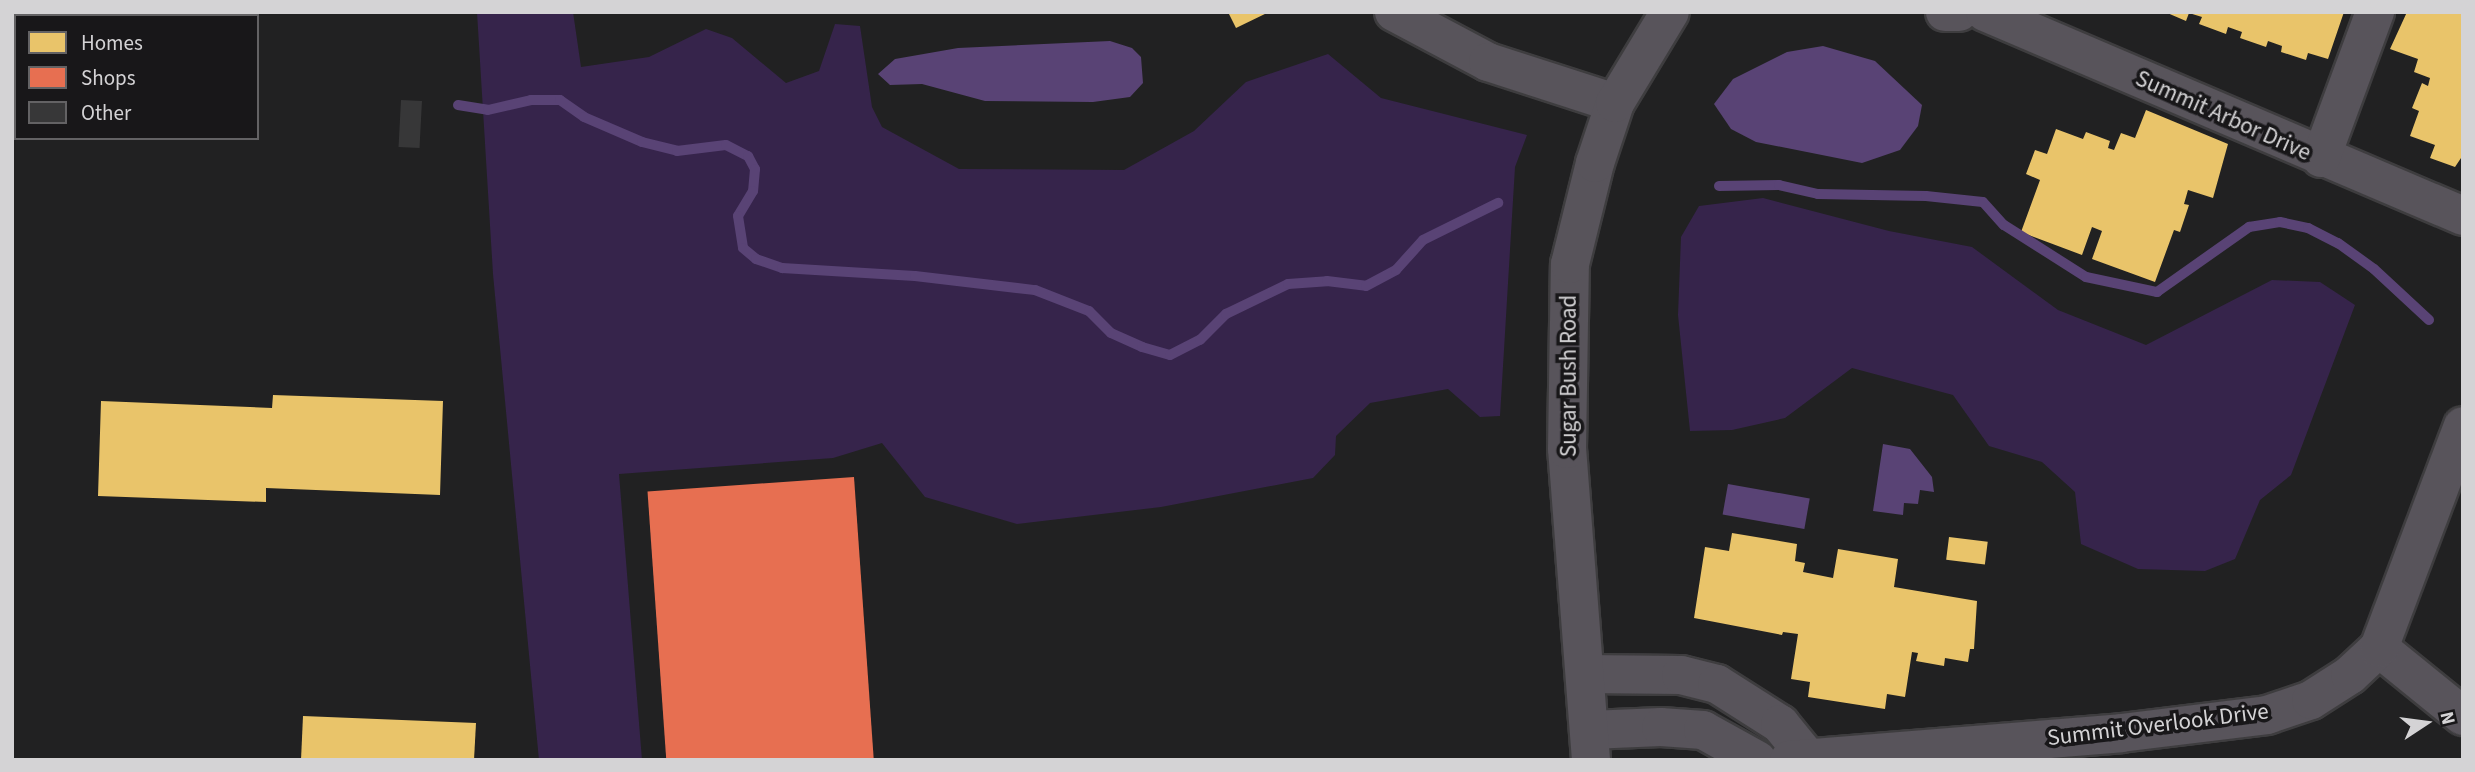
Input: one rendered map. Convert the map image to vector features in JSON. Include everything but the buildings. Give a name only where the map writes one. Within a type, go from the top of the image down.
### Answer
[{"type":"street","points":[[1394,12],[1489,62],[1615,103]]},
{"type":"street","name":"Sugar Bush Road","points":[[1591,745],[1567,449],[1566,329],[1570,264],[1581,211],[1615,103],[1670,12]]},
{"type":"street","points":[[1945,12],[1959,12]]},
{"type":"street","name":"Summit Arbor Drive","points":[[1985,12],[2321,158],[2463,216]]},
{"type":"street","points":[[2321,158],[2375,12]]},
{"type":"street","name":"Summit Overlook Drive","points":[[1585,674],[1681,675],[1717,684],[1780,724],[1798,758],[2123,746],[2267,715],[2311,699],[2350,675],[2379,648],[2463,426]]},
{"type":"street","points":[[2379,648],[2463,716]]},
{"type":"street","points":[[1591,745],[1661,727],[1703,730],[1757,760]]},
{"type":"shaded area","points":[[477,12],[573,12],[581,67],[649,57],[706,29],[732,38],[786,83],[819,71],[835,24],[860,26],[872,107],[882,127],[959,169],[1124,170],[1194,131],[1246,82],[1328,54],[1381,98],[1527,135],[1515,167],[1500,416],[1480,417],[1448,389],[1370,403],[1336,436],[1335,455],[1313,478],[1161,507],[1017,524],[925,497],[882,443],[833,458],[619,474],[642,760],[539,760],[493,274]]},
{"type":"shaded area","points":[[1110,41],[1132,48],[1141,57],[1143,83],[1130,97],[1093,102],[985,101],[922,84],[890,85],[878,74],[895,59],[958,48]]},
{"type":"shaded area","points":[[1823,46],[1875,61],[1922,105],[1918,126],[1900,150],[1862,163],[1756,142],[1731,129],[1714,104],[1733,79],[1787,52]]},
{"type":"shaded area","points":[[1763,198],[1889,231],[1972,247],[2058,310],[2146,345],[2272,280],[2320,282],[2355,305],[2291,475],[2260,500],[2235,559],[2205,571],[2138,569],[2081,544],[2075,492],[2042,462],[1989,446],[1953,395],[1852,368],[1785,418],[1732,430],[1690,431],[1678,315],[1681,237],[1699,206]]},
{"type":"shaded area","points":[[1883,444],[1910,449],[1932,477],[1934,492],[1920,490],[1918,504],[1904,503],[1903,515],[1873,511]]},
{"type":"shaded area","points":[[1728,484],[1810,498],[1804,529],[1723,515]]},
{"type":"waterway","points":[[458,105],[488,110],[531,100],[560,100],[584,117],[642,142],[677,151],[726,145],[748,156],[755,169],[753,191],[738,216],[743,248],[756,259],[782,268],[915,276],[1035,290],[1089,311],[1111,333],[1142,347],[1170,355],[1200,340],[1226,314],[1288,284],[1327,281],[1366,286],[1396,270],[1423,240],[1498,203]]},
{"type":"waterway","points":[[1719,186],[1779,185],[1818,194],[1926,196],[1983,202],[2004,225],[2086,277],[2157,292],[2249,227],[2280,222],[2308,228],[2338,243],[2374,269],[2429,320]]}]
